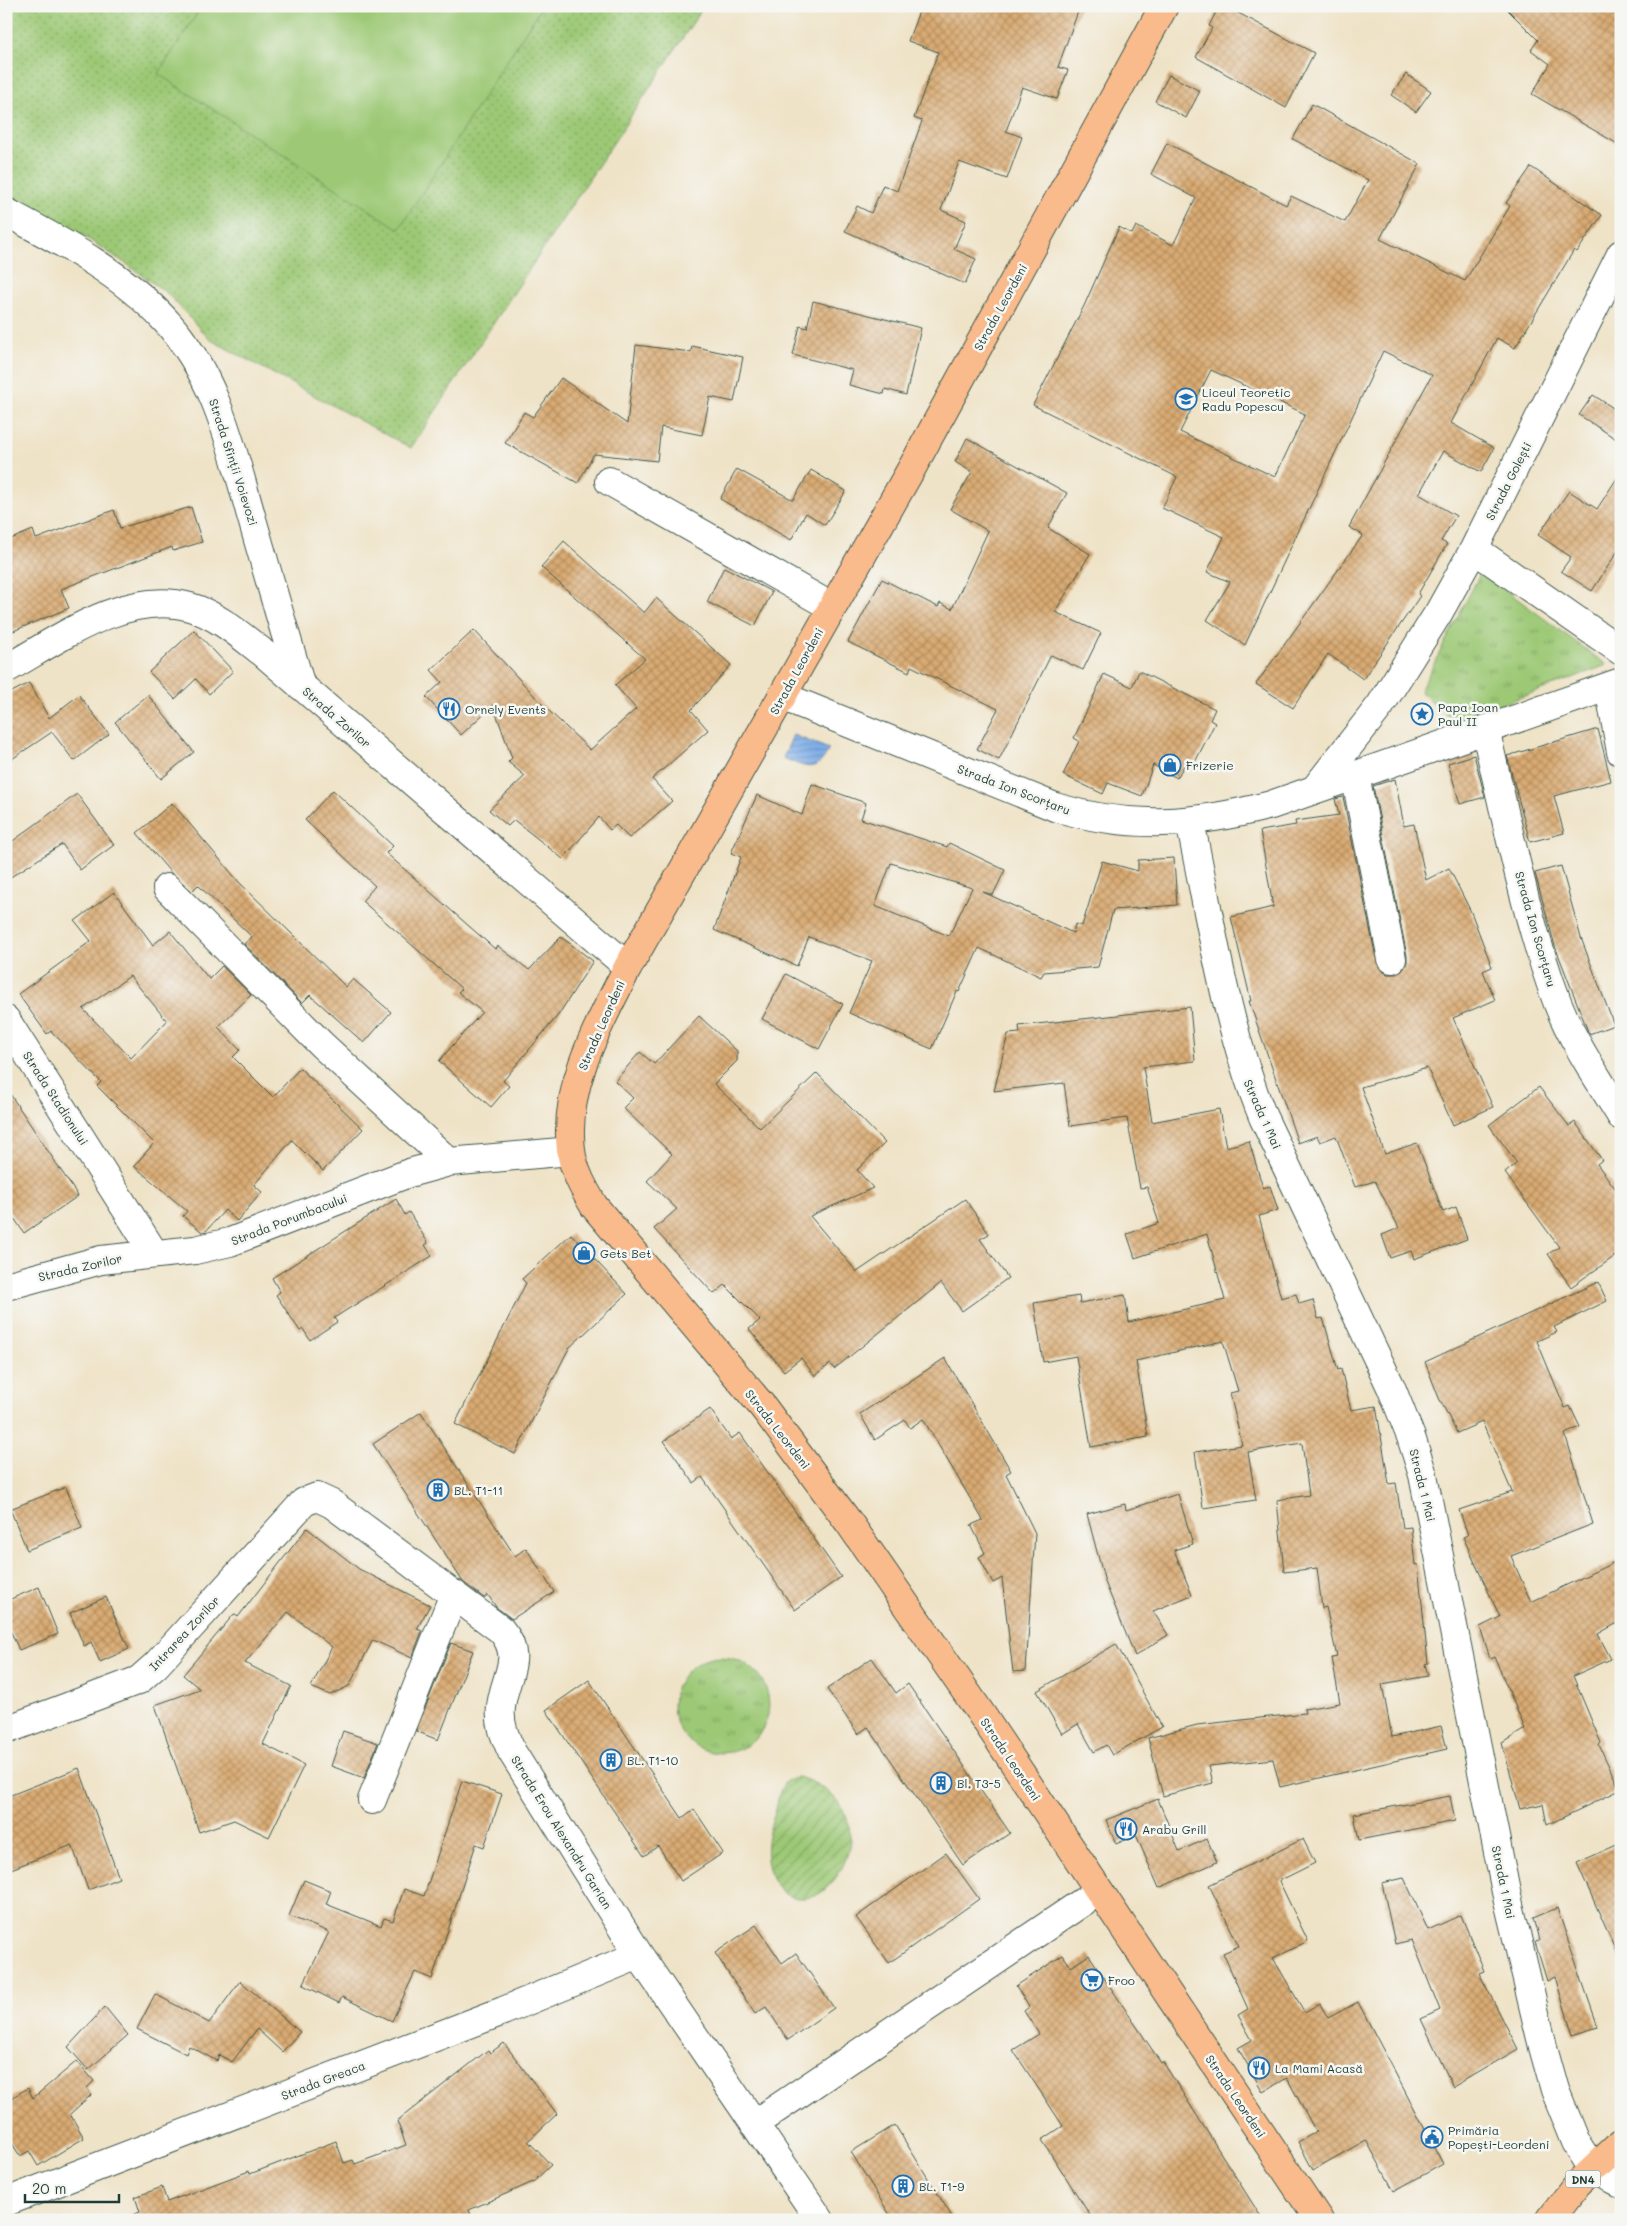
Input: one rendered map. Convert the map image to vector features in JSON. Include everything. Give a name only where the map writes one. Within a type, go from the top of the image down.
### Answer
[{"type":"main road","name":"Strada Leordeni","points":[[1164,6],[913,466],[628,967],[587,1054],[575,1087],[571,1114],[571,1151],[580,1180],[594,1206],[763,1407],[850,1524],[1319,2220]]},
{"type":"main road","name":"DN4","points":[[1550,2220],[1593,2169],[1621,2143]]},
{"type":"street","name":"Strada Sfinții Voievozi","points":[[6,212],[79,254],[131,288],[166,321],[195,358],[208,382],[228,438],[301,686]]},
{"type":"street","name":"Strada Golești","points":[[1474,548],[1621,254]]},
{"type":"street","points":[[609,481],[832,607]]},
{"type":"street","points":[[1314,790],[1380,706],[1439,612],[1474,548],[1621,651]]},
{"type":"street","name":"Strada Zorilor","points":[[6,669],[65,635],[116,612],[152,602],[171,603],[191,608],[213,617],[249,643],[301,686],[628,967]]},
{"type":"street","points":[[1615,685],[1621,752]]},
{"type":"street","name":"Strada Ion Scorțaru","points":[[782,696],[1054,807],[1086,816],[1122,822],[1190,822],[1232,814],[1314,790],[1615,685]]},
{"type":"street","name":"Strada Ion Scorțaru","points":[[1485,729],[1540,951],[1559,1005],[1586,1060],[1621,1116]]},
{"type":"street","points":[[1355,775],[1392,959]]},
{"type":"street","name":"Strada 1 Mai","points":[[1190,822],[1233,1034],[1247,1077],[1263,1117],[1391,1387],[1411,1437],[1423,1475],[1504,1882],[1529,1994],[1555,2090],[1566,2120],[1593,2169]]},
{"type":"street","points":[[167,888],[320,1044],[449,1162]]},
{"type":"street","name":"Strada Stadionului","points":[[6,1020],[107,1176],[154,1253]]},
{"type":"street","name":"Strada Porumbacului","points":[[154,1253],[195,1250],[230,1242],[409,1173],[449,1162],[571,1151]]},
{"type":"street","name":"Strada Zorilor","points":[[6,1286],[101,1260],[154,1253]]},
{"type":"street","name":"Strada Erou Alexandru Garian","points":[[304,1502],[317,1497],[332,1504],[501,1630],[510,1641],[514,1654],[501,1707],[502,1729],[521,1767],[640,1955],[820,2220]]},
{"type":"street","name":"Intrarea Zorilor","points":[[6,1730],[138,1680],[156,1665],[304,1502]]},
{"type":"street","points":[[372,1800],[454,1594]]},
{"type":"street","points":[[754,2124],[1099,1891]]},
{"type":"street","name":"Strada Greaca","points":[[6,2202],[503,2011],[640,1955]]},
{"type":"street","points":[[1593,2169],[1621,2183]]},
{"type":"green space","points":[[6,6],[704,6],[411,448],[209,339],[167,293],[128,265],[82,235],[6,196]]},
{"type":"green space","points":[[202,6],[542,6],[399,229],[158,74]]},
{"type":"green space","points":[[1481,572],[1607,665],[1455,722],[1420,691]]},
{"type":"green space","points":[[721,1657],[739,1660],[755,1671],[766,1687],[769,1705],[766,1723],[755,1739],[739,1750],[721,1753],[703,1750],[687,1739],[676,1723],[673,1705],[676,1687],[687,1671],[703,1660]]},
{"type":"green space","points":[[797,1777],[815,1783],[829,1792],[840,1804],[847,1818],[850,1833],[849,1848],[844,1864],[834,1880],[819,1894],[805,1898],[790,1896],[777,1886],[769,1869],[766,1850],[768,1834],[782,1786],[791,1778]]},
{"type":"water","points":[[793,735],[829,749],[820,763],[810,767],[783,758]]},
{"type":"building","points":[[921,6],[1080,6],[1058,67],[1068,70],[1057,99],[1022,87],[1006,131],[1022,137],[1007,179],[959,162],[941,210],[966,221],[954,249],[976,259],[965,284],[845,231],[857,206],[871,213],[883,185],[897,191],[922,121],[914,118],[938,52],[908,41]]},
{"type":"building","points":[[1219,6],[1225,6],[1314,53],[1286,108],[1196,57],[1212,28],[1209,26]]},
{"type":"building","points":[[1504,6],[1621,6],[1621,146],[1532,94],[1550,64],[1531,50],[1538,40]]},
{"type":"building","points":[[1406,74],[1431,91],[1416,112],[1391,95]]},
{"type":"building","points":[[1169,75],[1200,91],[1186,118],[1155,101]]},
{"type":"building","points":[[1312,104],[1420,164],[1380,239],[1465,281],[1510,206],[1506,203],[1531,167],[1602,215],[1577,252],[1574,250],[1515,348],[1497,338],[1451,423],[1494,448],[1481,472],[1443,451],[1419,494],[1456,516],[1441,541],[1447,544],[1418,594],[1420,596],[1363,679],[1328,654],[1293,708],[1256,684],[1363,535],[1349,527],[1432,375],[1383,351],[1245,645],[1207,620],[1230,582],[1207,572],[1224,537],[1162,508],[1177,477],[1033,405],[1084,306],[1119,227],[1132,234],[1136,226],[1173,245],[1196,198],[1151,174],[1167,143],[1286,205],[1291,196],[1345,222],[1368,180],[1293,139]],"holes":[[[1211,370],[1305,414],[1275,477],[1180,432]]]},
{"type":"building","points":[[813,301],[921,328],[906,395],[885,389],[884,394],[849,385],[853,370],[793,355],[800,326],[807,328]]},
{"type":"building","points":[[636,345],[691,352],[692,346],[743,357],[734,402],[710,397],[702,435],[661,427],[657,461],[594,454],[578,483],[505,443],[524,412],[533,417],[561,378],[627,424]]},
{"type":"building","points":[[1593,395],[1621,413],[1621,442],[1579,415]]},
{"type":"building","points":[[967,438],[1067,493],[1048,528],[1090,554],[1055,612],[1101,633],[1083,670],[1051,655],[999,760],[977,749],[998,709],[911,666],[909,672],[848,642],[882,579],[938,607],[940,603],[952,609],[988,531],[950,509],[972,472],[955,462]]},
{"type":"building","points":[[737,469],[793,500],[811,470],[846,491],[825,525],[806,513],[791,540],[720,499]]},
{"type":"building","points":[[1621,472],[1621,546],[1592,591],[1561,571],[1571,557],[1538,535],[1569,491],[1597,509]]},
{"type":"building","points":[[191,507],[202,542],[173,551],[172,547],[61,589],[69,608],[6,634],[6,541],[33,530],[36,539],[114,510],[120,528]]},
{"type":"building","points":[[564,541],[644,613],[656,598],[731,665],[691,710],[708,730],[652,779],[672,801],[629,838],[616,825],[610,830],[599,817],[563,859],[514,820],[508,826],[489,810],[525,776],[508,762],[512,758],[493,705],[461,735],[426,697],[442,682],[431,670],[474,630],[542,704],[590,750],[636,709],[615,685],[645,659],[541,567]]},
{"type":"building","points":[[724,567],[772,592],[755,626],[707,602]]},
{"type":"building","points":[[194,630],[233,671],[209,694],[196,679],[175,699],[149,672]]},
{"type":"building","points":[[1139,671],[1215,709],[1210,720],[1215,723],[1193,766],[1186,762],[1177,778],[1153,765],[1142,796],[1108,783],[1103,794],[1063,775],[1079,741],[1074,738],[1104,674],[1132,687]]},
{"type":"building","points":[[29,683],[49,718],[79,695],[109,734],[74,761],[52,732],[6,763],[6,695]]},
{"type":"building","points":[[148,695],[194,752],[161,779],[115,722]]},
{"type":"building","points":[[1598,729],[1611,781],[1554,796],[1564,833],[1530,842],[1507,756]]},
{"type":"building","points":[[1474,755],[1485,797],[1460,804],[1448,763]]},
{"type":"building","points":[[1395,779],[1404,826],[1414,824],[1426,880],[1449,868],[1471,912],[1492,967],[1483,971],[1495,1000],[1453,1018],[1493,1107],[1453,1125],[1427,1068],[1361,1087],[1385,1154],[1417,1143],[1443,1212],[1456,1207],[1467,1239],[1414,1259],[1411,1251],[1390,1258],[1382,1235],[1399,1228],[1375,1181],[1355,1187],[1336,1136],[1320,1142],[1317,1136],[1298,1143],[1249,1001],[1251,1001],[1231,917],[1273,907],[1260,831],[1296,825],[1295,821],[1339,815],[1335,799],[1343,797],[1377,963],[1381,970],[1387,974],[1396,974],[1402,971],[1407,964],[1407,956],[1373,786]]},
{"type":"building","points":[[812,784],[866,803],[861,819],[947,847],[949,843],[1005,870],[993,895],[983,892],[1073,933],[1075,924],[1082,926],[1102,861],[1138,871],[1138,860],[1174,858],[1177,905],[1113,910],[1098,967],[1044,972],[1041,977],[979,948],[959,992],[957,991],[932,1049],[849,1013],[872,961],[809,937],[797,966],[714,930],[741,857],[731,853],[757,795],[802,815]],"holes":[[[891,863],[972,888],[949,936],[875,906]]]},
{"type":"building","points":[[333,790],[393,846],[386,853],[495,949],[498,946],[529,970],[561,937],[593,961],[559,1014],[503,1081],[509,1086],[491,1107],[439,1061],[482,1012],[458,992],[462,989],[362,901],[375,886],[305,820]]},
{"type":"building","points":[[77,794],[114,845],[80,870],[62,844],[6,880],[6,846]]},
{"type":"building","points":[[172,803],[239,882],[346,987],[353,979],[391,1012],[364,1043],[310,995],[302,1003],[244,944],[252,937],[198,885],[192,891],[171,873],[137,833]]},
{"type":"building","points":[[1561,866],[1581,938],[1614,1025],[1589,1034],[1555,946],[1535,873]]},
{"type":"building","points":[[114,892],[153,945],[170,931],[209,979],[222,966],[251,995],[218,1027],[240,1050],[233,1057],[273,1097],[300,1068],[363,1129],[323,1171],[292,1140],[254,1185],[262,1192],[237,1221],[225,1210],[206,1231],[202,1232],[183,1216],[187,1211],[134,1166],[154,1143],[97,1086],[101,1082],[51,1031],[47,1034],[18,994],[91,941],[75,921]],"holes":[[[130,976],[167,1021],[131,1058],[83,1009]]]},
{"type":"building","points":[[786,974],[843,1004],[819,1049],[762,1019]]},
{"type":"building","points":[[1190,1007],[1195,1061],[1143,1067],[1152,1122],[1219,1109],[1226,1147],[1249,1141],[1263,1188],[1270,1186],[1278,1210],[1259,1216],[1281,1298],[1296,1294],[1299,1304],[1313,1300],[1318,1319],[1323,1318],[1338,1370],[1341,1369],[1351,1410],[1376,1406],[1389,1484],[1396,1483],[1403,1528],[1411,1527],[1415,1565],[1418,1564],[1428,1663],[1425,1664],[1428,1676],[1382,1684],[1392,1737],[1441,1726],[1447,1749],[1280,1787],[1273,1759],[1209,1766],[1213,1783],[1163,1796],[1148,1738],[1197,1725],[1305,1713],[1304,1709],[1340,1703],[1332,1658],[1337,1657],[1326,1607],[1322,1608],[1317,1568],[1284,1572],[1277,1500],[1309,1495],[1302,1443],[1248,1452],[1256,1500],[1203,1508],[1195,1452],[1242,1445],[1230,1393],[1238,1391],[1223,1341],[1136,1361],[1148,1437],[1091,1447],[1076,1356],[1043,1362],[1034,1303],[1079,1296],[1080,1303],[1125,1295],[1129,1322],[1225,1300],[1207,1234],[1135,1258],[1127,1234],[1159,1223],[1147,1187],[1140,1188],[1127,1118],[1070,1126],[1064,1083],[994,1091],[1008,1034],[1020,1033],[1019,1026]]},
{"type":"building","points":[[699,1016],[737,1051],[737,1061],[714,1084],[760,1128],[817,1073],[885,1143],[857,1170],[873,1188],[810,1216],[857,1272],[965,1199],[989,1234],[980,1239],[1008,1278],[962,1311],[941,1283],[834,1369],[830,1364],[815,1376],[801,1358],[784,1371],[749,1329],[760,1320],[725,1285],[714,1294],[654,1229],[677,1209],[647,1181],[672,1154],[623,1108],[633,1098],[615,1081],[640,1052],[654,1064]]},
{"type":"building","points":[[1539,1087],[1569,1126],[1575,1122],[1602,1160],[1597,1164],[1621,1196],[1621,1252],[1571,1287],[1548,1254],[1559,1247],[1505,1173],[1517,1163],[1489,1125]]},
{"type":"building","points":[[6,1088],[78,1196],[24,1233],[6,1206]]},
{"type":"building","points":[[396,1199],[405,1215],[409,1212],[428,1243],[425,1245],[432,1256],[334,1318],[337,1322],[310,1340],[303,1329],[300,1331],[276,1295],[280,1292],[272,1278]]},
{"type":"building","points":[[571,1234],[627,1294],[569,1348],[515,1454],[455,1424],[526,1283],[522,1279]]},
{"type":"building","points":[[1598,1282],[1607,1301],[1554,1327],[1557,1332],[1537,1341],[1565,1408],[1570,1406],[1580,1427],[1565,1434],[1593,1524],[1511,1556],[1531,1602],[1621,1559],[1621,1621],[1598,1634],[1611,1659],[1573,1676],[1601,1743],[1599,1745],[1620,1790],[1547,1825],[1543,1804],[1520,1809],[1502,1743],[1525,1729],[1494,1656],[1490,1658],[1480,1627],[1500,1617],[1463,1537],[1468,1535],[1459,1510],[1512,1492],[1482,1422],[1457,1433],[1439,1398],[1425,1362]]},
{"type":"building","points":[[945,1358],[1011,1471],[1006,1474],[1035,1533],[1026,1671],[1013,1672],[1002,1578],[993,1583],[979,1557],[985,1553],[971,1525],[983,1520],[923,1419],[910,1428],[905,1420],[875,1440],[860,1414]]},
{"type":"building","points":[[710,1409],[731,1439],[740,1433],[841,1577],[795,1610],[702,1477],[694,1483],[664,1441]]},
{"type":"building","name":"BL. T1-11","points":[[421,1412],[515,1556],[526,1548],[554,1592],[512,1619],[496,1607],[488,1595],[484,1598],[463,1582],[373,1444]]},
{"type":"building","points":[[66,1487],[82,1528],[27,1550],[10,1509]]},
{"type":"building","points":[[1178,1494],[1193,1544],[1174,1550],[1192,1595],[1153,1611],[1168,1635],[1135,1656],[1105,1582],[1087,1514],[1125,1504],[1126,1510]]},
{"type":"building","points":[[307,1528],[359,1569],[430,1605],[417,1629],[422,1631],[412,1658],[373,1640],[349,1686],[330,1695],[311,1687],[332,1647],[288,1612],[245,1663],[291,1686],[263,1744],[304,1765],[269,1837],[234,1820],[199,1832],[155,1705],[200,1689],[183,1675],[234,1614],[238,1617]]},
{"type":"building","points":[[39,1587],[58,1634],[19,1650],[6,1621],[6,1601]]},
{"type":"building","points":[[106,1597],[129,1649],[100,1662],[91,1642],[84,1646],[70,1613]]},
{"type":"building","points":[[451,1643],[473,1651],[438,1740],[416,1731]]},
{"type":"building","points":[[1116,1644],[1162,1727],[1112,1755],[1106,1745],[1094,1752],[1078,1724],[1062,1734],[1037,1691]]},
{"type":"building","name":"Bl. T3-5","points":[[872,1658],[896,1693],[908,1684],[1010,1833],[963,1865],[868,1727],[858,1734],[827,1689]]},
{"type":"building","name":"BL. T1-10","points":[[589,1680],[682,1818],[694,1809],[723,1853],[681,1881],[658,1846],[644,1856],[546,1710]]},
{"type":"building","points":[[343,1731],[378,1743],[364,1778],[331,1766]]},
{"type":"building","points":[[79,1768],[119,1878],[88,1890],[72,1845],[6,1871],[6,1797]]},
{"type":"building","points":[[462,1781],[502,1794],[484,1847],[476,1844],[432,1979],[415,1972],[392,2021],[342,1997],[339,2003],[303,1985],[329,1932],[289,1916],[304,1880],[331,1891],[326,1904],[381,1926],[384,1918],[393,1921],[404,1889],[424,1896]]},
{"type":"building","points":[[1450,1796],[1455,1821],[1359,1840],[1354,1814]]},
{"type":"building","points":[[1158,1799],[1179,1851],[1207,1839],[1217,1862],[1159,1888],[1136,1835],[1116,1844],[1106,1820]]},
{"type":"building","points":[[1303,1839],[1315,1863],[1279,1881],[1308,1941],[1273,1958],[1305,2013],[1320,2004],[1328,2018],[1358,2002],[1443,2164],[1394,2191],[1366,2140],[1313,2170],[1298,2142],[1316,2132],[1287,2078],[1263,2092],[1238,2048],[1252,2040],[1238,2015],[1248,2009],[1223,1953],[1239,1946],[1209,1885]]},
{"type":"building","points":[[1621,1843],[1621,1962],[1577,1863]]},
{"type":"building","points":[[946,1853],[979,1899],[889,1963],[856,1917]]},
{"type":"building","points":[[1404,1878],[1428,1930],[1461,1915],[1484,1971],[1479,1973],[1518,2049],[1453,2087],[1421,2019],[1440,2010],[1412,1940],[1395,1944],[1382,1883]]},
{"type":"building","points":[[1557,1908],[1598,2027],[1573,2035],[1555,1977],[1547,1981],[1535,1942],[1539,1941],[1533,1918]]},
{"type":"building","points":[[756,1925],[782,1963],[796,1953],[834,2008],[788,2040],[766,2007],[755,2014],[715,1953]]},
{"type":"building","points":[[1063,1955],[1071,1967],[1089,1955],[1161,2063],[1163,2062],[1263,2220],[1093,2220],[1042,2140],[1063,2126],[1013,2050],[1039,2034],[1024,2011],[1029,2007],[1016,1986]]},
{"type":"building","points":[[240,1981],[300,2032],[282,2052],[257,2029],[232,2062],[219,2055],[217,2061],[189,2046],[186,2054],[137,2029],[155,1994],[209,2023]]},
{"type":"building","points":[[105,2007],[128,2035],[88,2070],[68,2047]]},
{"type":"building","points":[[504,2043],[557,2114],[528,2141],[551,2165],[533,2182],[469,2210],[473,2220],[126,2220],[126,2218],[140,2212],[135,2197],[162,2187],[167,2202],[249,2171],[250,2174],[336,2141],[344,2163],[353,2160],[355,2164],[406,2145],[397,2121],[488,2050],[490,2053]]},
{"type":"building","points":[[77,2061],[94,2081],[87,2088],[91,2095],[70,2114],[84,2138],[38,2166],[29,2151],[20,2156],[6,2134],[6,2101],[28,2088],[33,2098]]},
{"type":"building","name":"BL. T1-9","points":[[895,2125],[954,2220],[893,2220],[851,2152]]},
{"type":"place","name":"Liceul Teoretic Radu Popescu","points":[[1186,399]]},
{"type":"place","name":"Ornely Events","points":[[449,709]]},
{"type":"place","name":"Papa Ioan Paul II","points":[[1422,714]]},
{"type":"place","name":"Frizerie","points":[[1170,765]]},
{"type":"place","name":"Gets Bet","points":[[584,1253]]},
{"type":"place","name":"BL. T1-11","points":[[438,1490]]},
{"type":"place","name":"BL. T1-10","points":[[611,1760]]},
{"type":"place","name":"Bl. T3-5","points":[[941,1783]]},
{"type":"place","name":"Arabu Grill","points":[[1126,1829]]},
{"type":"place","name":"Froo","points":[[1092,1980]]},
{"type":"place","name":"La Mami Acasă","points":[[1259,2068]]},
{"type":"place","name":"Primăria Popești-Leordeni","points":[[1432,2137]]},
{"type":"place","name":"BL. T1-9","points":[[903,2186]]}]
